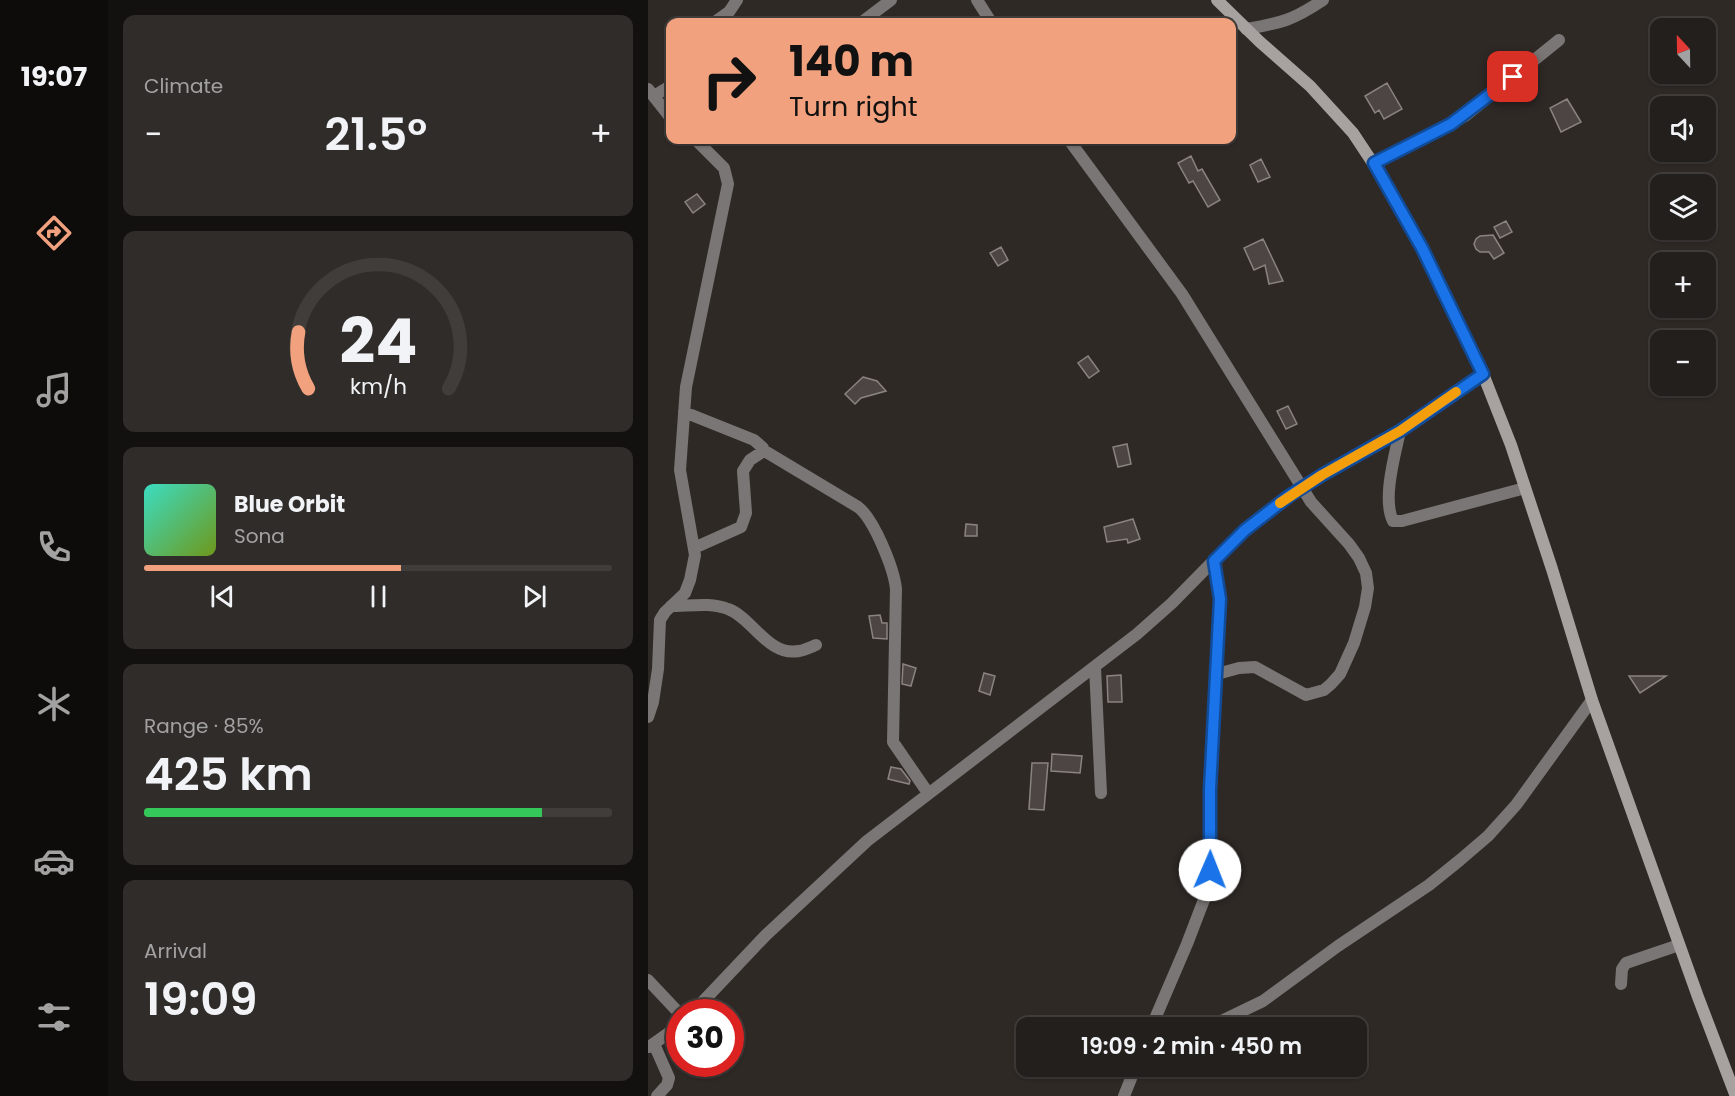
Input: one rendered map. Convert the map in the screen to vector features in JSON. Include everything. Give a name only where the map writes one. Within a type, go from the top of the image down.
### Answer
[{"type":"street","points":[[721,18],[729,12],[737,0]]},
{"type":"street","points":[[867,18],[891,0]]},
{"type":"street","points":[[977,0],[988,18]]},
{"type":"street","points":[[1217,0],[1235,18]]},
{"type":"street","points":[[1246,29],[1283,23],[1323,0]]},
{"type":"street","points":[[1236,19],[1310,86],[1353,133],[1374,163],[1422,248],[1483,374],[1525,488],[1592,700],[1679,945],[1735,1094]]},
{"type":"street","points":[[1374,163],[1465,116],[1559,40]]},
{"type":"street","points":[[666,87],[651,93],[666,112]]},
{"type":"street","points":[[648,717],[653,702],[660,620],[685,593],[690,580],[694,548],[681,477],[684,412],[690,359],[728,184],[724,168],[702,144]]},
{"type":"street","points":[[1073,144],[1182,294],[1319,513],[1349,544],[1366,573],[1368,588],[1365,607],[1354,643],[1340,674],[1324,690],[1306,695],[1255,667],[1239,668],[1217,674]]},
{"type":"street","points":[[705,999],[766,935],[867,841],[1095,668],[1173,603],[1252,523],[1303,487],[1400,431],[1483,374]]},
{"type":"street","points":[[684,412],[754,440],[763,450],[858,507],[869,518],[895,579],[893,742],[928,793]]},
{"type":"street","points":[[1400,431],[1389,485],[1393,521],[1401,521],[1525,488]]},
{"type":"street","points":[[694,548],[741,527],[747,513],[742,471],[763,450]]},
{"type":"street","points":[[1156,1017],[1187,944],[1210,879],[1210,789],[1220,599],[1214,561]]},
{"type":"street","points":[[671,606],[725,608],[744,618],[770,644],[779,649],[798,651],[816,645]]},
{"type":"street","points":[[1095,668],[1101,793]]},
{"type":"street","points":[[1230,1017],[1263,1001],[1338,946],[1429,885],[1488,836],[1516,805],[1592,700]]},
{"type":"street","points":[[1621,984],[1622,969],[1626,963],[1679,945]]},
{"type":"street","points":[[648,980],[666,999]]},
{"type":"street","points":[[657,1096],[667,1085],[669,1078],[651,1046],[666,1035]]},
{"type":"street","points":[[1124,1096],[1132,1077]]},
{"type":"building","points":[[1387,83],[1402,109],[1384,119],[1379,110],[1375,113],[1365,96]]},
{"type":"building","points":[[1567,99],[1581,122],[1561,132],[1550,108]]},
{"type":"building","points":[[1191,156],[1198,171],[1202,169],[1220,200],[1208,207],[1193,181],[1189,183],[1178,163]]},
{"type":"building","points":[[1261,159],[1270,177],[1258,182],[1250,165]]},
{"type":"building","points":[[697,194],[705,204],[693,213],[685,202]]},
{"type":"building","points":[[1506,221],[1512,232],[1500,238],[1494,227]]},
{"type":"building","points":[[1493,235],[1504,253],[1494,259],[1489,252],[1480,252],[1476,249],[1474,244],[1480,236]]},
{"type":"building","points":[[1263,239],[1283,281],[1269,284],[1265,265],[1254,270],[1244,248]]},
{"type":"building","points":[[1001,247],[1008,260],[998,266],[990,253]]},
{"type":"building","points":[[1088,356],[1099,371],[1089,378],[1078,363]]},
{"type":"building","points":[[863,377],[877,381],[886,391],[861,398],[855,404],[845,394]]},
{"type":"building","points":[[1288,406],[1297,424],[1286,429],[1277,411]]},
{"type":"building","points":[[1127,444],[1131,464],[1118,467],[1113,447]]},
{"type":"building","points":[[1133,519],[1140,539],[1128,543],[1127,539],[1107,542],[1104,527]]},
{"type":"building","points":[[966,524],[977,525],[977,536],[965,536]]},
{"type":"building","points":[[880,615],[882,623],[887,623],[887,639],[873,638],[869,616]]},
{"type":"building","points":[[903,664],[916,668],[911,686],[902,684]]},
{"type":"building","points":[[984,673],[995,676],[990,695],[979,691]]},
{"type":"building","points":[[1121,675],[1122,702],[1108,702],[1107,676]]},
{"type":"building","points":[[1629,676],[1666,676],[1640,693]]},
{"type":"building","points":[[1052,754],[1082,756],[1080,773],[1051,771]]},
{"type":"building","points":[[1032,763],[1048,763],[1044,810],[1029,809]]},
{"type":"building","points":[[891,767],[901,769],[910,781],[909,784],[888,779]]},
{"type":"slow traffic","points":[[1280,503],[1322,475],[1400,431],[1456,392]]},
{"type":"route","points":[[1210,870],[1210,789],[1220,599],[1214,561],[1245,530],[1289,496],[1400,431],[1483,374],[1422,248],[1374,163],[1465,116],[1513,77]]}]
